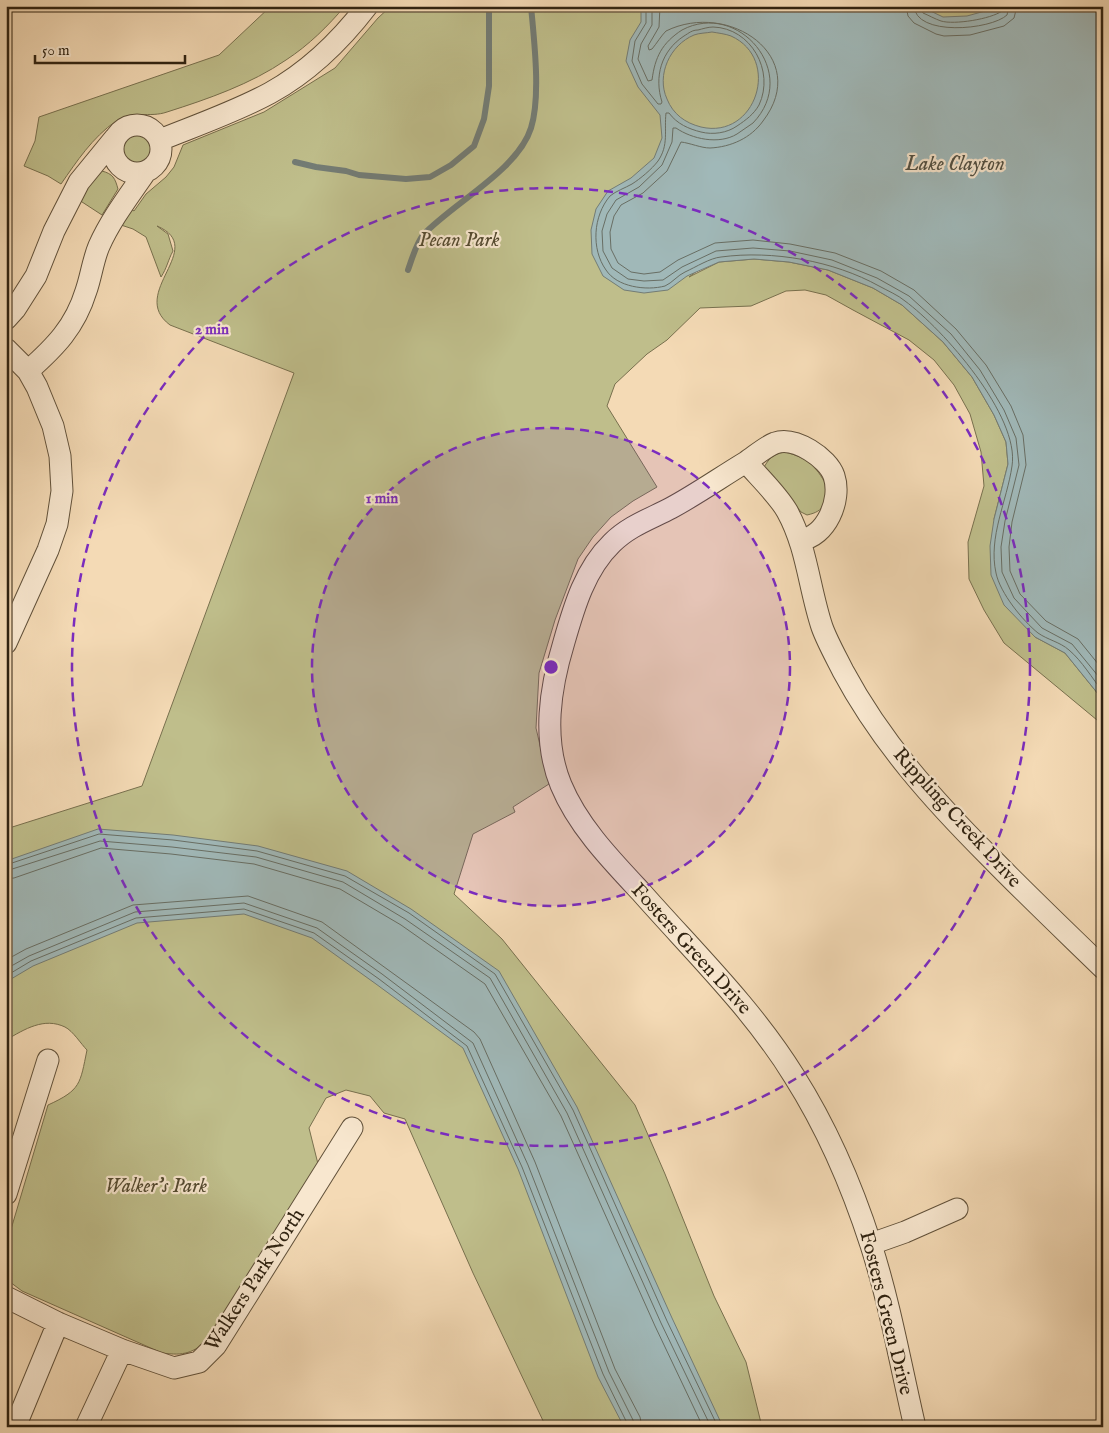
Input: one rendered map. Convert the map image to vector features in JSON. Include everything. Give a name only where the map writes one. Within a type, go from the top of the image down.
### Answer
[{"type":"street","points":[[160,140],[235,110],[271,92],[324,54],[355,22],[367,6]]},
{"type":"street","points":[[6,319],[16,309],[36,276],[54,231],[79,182],[121,131],[129,126],[138,124],[147,126],[155,132],[160,140],[162,149],[160,158],[146,172],[114,217],[98,248],[77,316],[53,348],[28,371]]},
{"type":"street","points":[[115,138],[113,148],[120,166],[128,171],[146,172]]},
{"type":"street","points":[[6,349],[28,371],[38,387],[53,426],[60,456],[62,491],[57,524],[51,541],[6,644]]},
{"type":"street","points":[[746,462],[775,443],[787,441],[802,445],[824,461],[834,475],[837,494],[823,528],[807,539],[800,540]]},
{"type":"street","name":"Fosters Green Drive","points":[[746,462],[671,508],[648,518],[614,541],[599,558],[587,577],[575,606],[556,667],[550,709],[550,736],[554,761],[561,784],[584,824],[612,861],[741,1004],[770,1040],[795,1076],[846,1174],[871,1244],[915,1427]]},
{"type":"street","name":"Rippling Creek Drive","points":[[746,462],[786,510],[800,540],[822,628],[843,671],[867,713],[894,752],[924,788],[972,839],[1103,968]]},
{"type":"street","points":[[6,1194],[48,1060]]},
{"type":"street","name":"Walkers Park North","points":[[6,1297],[58,1324],[122,1350],[174,1368],[199,1362],[216,1345],[352,1128]]},
{"type":"street","points":[[871,1244],[905,1232],[957,1209]]},
{"type":"street","points":[[15,1427],[58,1324]]},
{"type":"street","points":[[86,1427],[122,1350]]},
{"type":"green space","points":[[271,6],[345,6],[303,48],[273,69],[244,84],[161,114],[128,116],[116,121],[92,142],[61,184],[48,176],[24,166],[35,141],[39,117],[219,55]]},
{"type":"green space","points":[[391,6],[1103,6],[836,168],[689,277],[719,262],[754,259],[789,262],[828,270],[873,288],[902,305],[943,342],[972,377],[994,415],[1006,442],[1008,464],[994,519],[1035,637],[1065,653],[1103,700],[1103,725],[1004,643],[984,610],[969,579],[968,542],[984,486],[981,452],[970,414],[954,385],[934,360],[909,340],[826,295],[805,290],[786,291],[751,306],[700,308],[667,340],[647,354],[615,384],[607,406],[657,487],[611,517],[593,537],[578,559],[555,620],[539,673],[536,728],[549,784],[513,807],[515,812],[473,834],[454,894],[502,939],[635,1105],[714,1296],[746,1362],[762,1427],[546,1427],[473,1273],[405,1119],[384,1113],[370,1096],[346,1090],[326,1098],[309,1128],[318,1164],[210,1339],[198,1348],[183,1354],[162,1353],[22,1291],[10,1282],[6,1274],[6,1246],[48,1105],[67,1095],[77,1085],[83,1071],[87,1050],[68,1029],[50,1023],[35,1026],[6,1040],[6,829],[142,786],[294,373],[170,325],[159,312],[157,299],[173,259],[175,246],[171,235],[157,226],[168,234],[173,251],[161,277],[146,237],[133,229],[121,225],[131,209],[134,211],[146,194],[166,177],[174,167],[183,145],[264,112],[335,68],[378,18]]},
{"type":"green space","points":[[137,135],[147,140],[152,150],[147,160],[137,165],[127,160],[122,150],[127,140]]},
{"type":"green space","points":[[102,171],[113,177],[118,189],[102,215],[79,200],[96,174]]},
{"type":"green space","points":[[785,452],[810,463],[827,486],[823,505],[818,511],[807,515],[801,512],[781,486],[763,469],[772,457]]},
{"type":"water","name":"Lake Clayton","points":[[641,6],[920,6],[943,17],[967,16],[1003,6],[1103,6],[1103,700],[1065,653],[1035,637],[1004,605],[991,575],[990,546],[994,519],[1008,464],[1006,442],[994,415],[972,377],[943,342],[902,305],[873,288],[828,270],[789,262],[754,259],[719,262],[687,276],[668,290],[644,293],[624,290],[603,276],[592,254],[591,230],[596,209],[608,191],[631,178],[654,158],[662,138],[660,115],[638,87],[626,61],[630,40],[641,22]],"holes":[[[712,32],[731,36],[747,47],[756,62],[758,78],[756,95],[748,110],[736,121],[720,128],[701,127],[680,117],[667,99],[663,80],[667,62],[678,46],[694,35]]]},
{"type":"water","points":[[98,829],[173,835],[258,846],[347,871],[411,909],[499,971],[577,1107],[723,1427],[624,1427],[598,1377],[518,1169],[463,1048],[312,938],[244,914],[137,923],[33,966],[6,982],[6,861]]},
{"type":"waterway","points":[[295,162],[359,175],[406,179],[430,177],[451,165],[474,146],[484,119],[489,86],[489,6]]},
{"type":"waterway","points":[[408,270],[416,247],[423,235],[499,172],[524,143],[531,128],[536,100],[536,68],[531,6]]},
{"type":"park label","name":"Pecan Park","points":[[459,240]]},
{"type":"park label","name":"Walker's Park","points":[[156,1186]]}]
